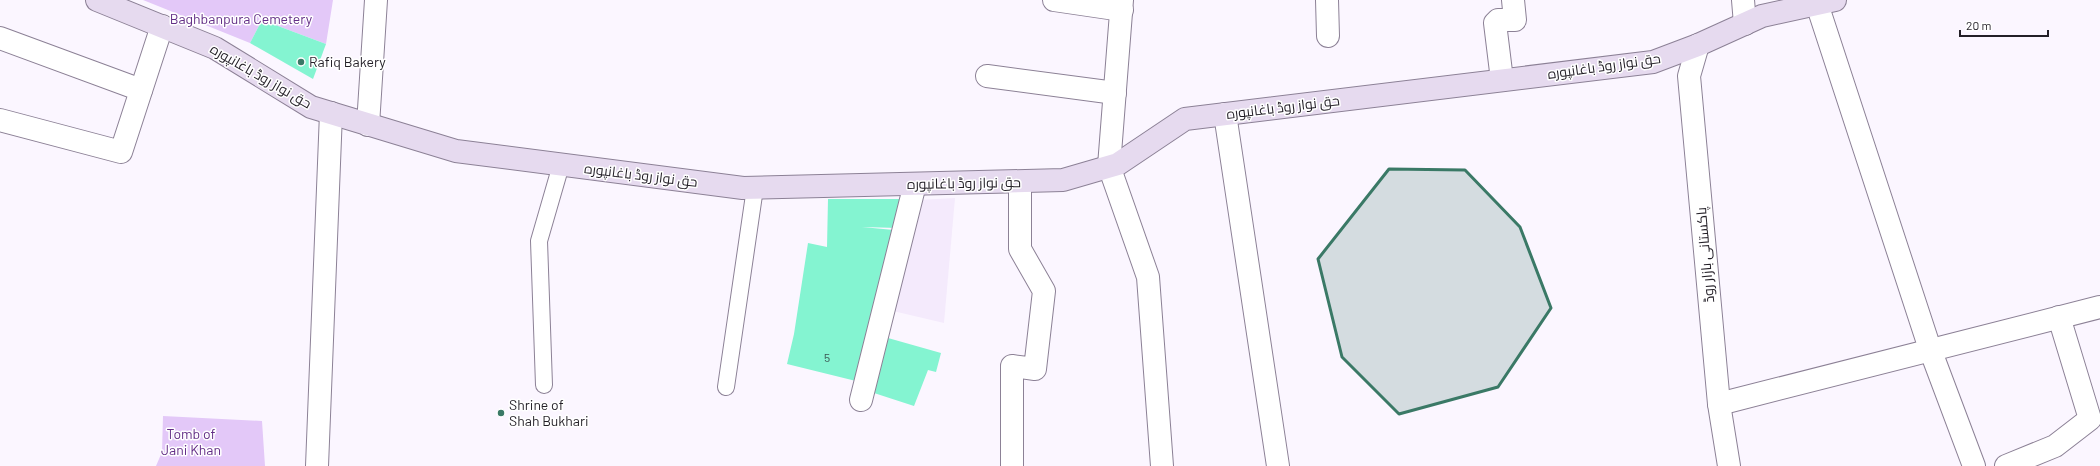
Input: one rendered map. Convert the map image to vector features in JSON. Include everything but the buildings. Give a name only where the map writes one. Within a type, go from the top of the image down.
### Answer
[{"type":"street","name":"حق نواز روڈ باغانپورہ","points":[[97,0],[215,48],[311,106],[456,151],[743,188],[1063,180],[1118,164],[1185,119],[1653,62],[1698,45],[1762,16],[1826,2]]},
{"type":"street","points":[[368,124],[376,0]]},
{"type":"street","points":[[1054,0],[1122,5],[1110,166],[1148,277],[1162,466]]},
{"type":"street","points":[[1326,0],[1328,36]]},
{"type":"street","points":[[1502,80],[1495,23],[1498,20],[1515,20],[1513,0]]},
{"type":"street","points":[[1743,0],[1745,24]]},
{"type":"street","points":[[1826,2],[1930,349],[1974,466]]},
{"type":"street","points":[[0,120],[122,152],[162,26]]},
{"type":"street","points":[[0,38],[142,90]]},
{"type":"street","name":"پاکستانی بازار روڈ","points":[[1698,45],[1689,76],[1719,404],[1728,466]]},
{"type":"street","points":[[987,76],[1115,93]]},
{"type":"street","points":[[317,466],[331,113]]},
{"type":"street","points":[[1225,114],[1278,466]]},
{"type":"street","points":[[1012,466],[1012,366],[1035,369],[1044,292],[1020,249],[1020,182]]},
{"type":"street","points":[[861,400],[915,184]]},
{"type":"street","points":[[1719,404],[1930,349],[2100,307]]},
{"type":"street","points":[[2006,466],[2055,446],[2090,418],[2059,317]]},
{"type":"lane","points":[[544,385],[539,241],[561,165]]},
{"type":"lane","points":[[726,387],[755,188]]},
{"type":"highlighted area","points":[[1389,169],[1465,170],[1520,227],[1551,308],[1498,387],[1399,414],[1342,357],[1318,259]]},
{"type":"shaded area","points":[[955,198],[944,323],[893,311],[918,200]]},
{"type":"green space","name":"Baghbanpura Cemetery","points":[[143,0],[333,0],[326,44],[262,20],[250,43]]},
{"type":"green space","name":"Tomb of Jani Khan","points":[[163,416],[262,421],[265,466],[156,466],[162,452]]},
{"type":"place","name":"Rafiq Bakery","points":[[301,62]]},
{"type":"place","name":"Shrine of Shah Bukhari","points":[[501,413]]}]
